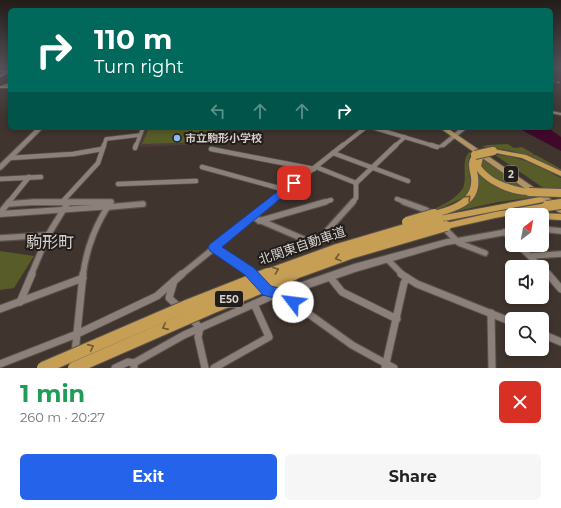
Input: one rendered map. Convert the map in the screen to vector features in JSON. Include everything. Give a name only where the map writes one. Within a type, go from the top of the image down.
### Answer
[{"type":"highway","points":[[442,222],[456,206],[472,195],[476,183],[472,160],[477,156],[494,152],[524,158],[561,176]]},
{"type":"highway","points":[[477,156],[477,166],[490,179],[509,188],[529,192],[561,193]]},
{"type":"highway","name":"北関東自動車道","points":[[43,368],[224,290],[318,255],[382,235],[442,222],[494,215],[561,197]]},
{"type":"highway","name":"北関東自動車道","points":[[543,203],[561,204]]},
{"type":"highway","points":[[549,216],[561,217]]},
{"type":"highway","points":[[442,222],[505,218]]},
{"type":"highway","name":"北関東自動車道","points":[[74,368],[275,280],[388,242],[418,237],[442,222]]},
{"type":"main road","name":"2","points":[[447,130],[561,204]]},
{"type":"main road","name":"2","points":[[450,130],[561,210]]},
{"type":"street","points":[[0,168],[38,130]]},
{"type":"street","points":[[135,148],[142,130]]},
{"type":"street","points":[[0,364],[77,334],[157,296],[214,247],[362,130]]},
{"type":"street","points":[[380,130],[436,147],[440,146],[462,130]]},
{"type":"street","points":[[20,302],[48,235],[64,206],[63,200],[98,163],[106,139],[140,135]]},
{"type":"street","points":[[211,149],[315,168],[356,183],[362,180],[381,158],[405,138]]},
{"type":"street","points":[[10,158],[81,153],[102,149]]},
{"type":"street","points":[[333,153],[408,181]]},
{"type":"street","points":[[202,167],[286,190]]},
{"type":"street","points":[[0,213],[29,177]]},
{"type":"street","points":[[0,179],[41,177]]},
{"type":"street","points":[[118,184],[196,181]]},
{"type":"street","points":[[252,217],[315,244],[356,198],[356,183]]},
{"type":"street","points":[[396,199],[428,211],[457,241],[464,246],[485,253]]},
{"type":"street","points":[[259,221],[331,200]]},
{"type":"street","points":[[8,204],[109,207],[142,204]]},
{"type":"street","points":[[0,213],[64,206]]},
{"type":"street","points":[[74,368],[83,278],[94,233],[102,214],[109,207]]},
{"type":"street","points":[[549,230],[561,231]]},
{"type":"street","points":[[303,286],[387,259],[447,242],[504,232]]},
{"type":"street","points":[[0,238],[48,235]]},
{"type":"street","points":[[214,247],[249,271],[268,291],[274,291],[287,298],[352,345],[388,367],[404,283],[407,278]]},
{"type":"street","points":[[526,252],[534,260]]},
{"type":"street","points":[[530,256],[561,254]]},
{"type":"street","points":[[387,259],[407,278],[422,286],[505,319]]},
{"type":"street","points":[[549,275],[561,289]]},
{"type":"street","points":[[330,277],[342,292],[397,319]]},
{"type":"street","points":[[0,309],[83,278]]},
{"type":"street","points":[[174,280],[169,298],[200,328]]},
{"type":"street","points":[[115,368],[128,362],[134,366],[149,352],[274,296],[274,291]]},
{"type":"street","points":[[214,368],[269,337],[254,304]]},
{"type":"street","points":[[491,313],[492,368]]},
{"type":"street","points":[[200,328],[198,338],[205,368]]},
{"type":"street","points":[[549,337],[561,342]]},
{"type":"shaded area","name":"市立駒形小学校","points":[[144,130],[215,130],[211,143],[208,144],[140,147],[138,145]]},
{"type":"shaded area","points":[[522,130],[551,130],[561,137],[561,151]]},
{"type":"green space","name":"市立駒形小学校","points":[[148,130],[213,130],[207,142],[142,144]]},
{"type":"green space","points":[[508,144],[514,148],[522,147],[534,154],[532,155],[536,155],[561,169],[561,171],[527,155],[507,150],[482,147],[487,145]]},
{"type":"green space","points":[[470,152],[472,153],[468,162],[470,181],[469,191],[461,199],[434,211],[432,210],[453,198],[463,188],[465,179],[465,159]]},
{"type":"green space","points":[[495,155],[521,159],[561,178],[561,200]]},
{"type":"green space","points":[[484,160],[526,190],[500,182],[488,175],[480,165]]},
{"type":"green space","points":[[475,169],[485,178],[536,197],[498,202],[453,212],[469,203],[476,195],[478,190],[478,180]]},
{"type":"green space","points":[[0,251],[34,256],[14,288],[0,290]]},
{"type":"place","name":"市立駒形小学校","points":[[177,138]]},
{"type":"district","name":"駒形町","points":[[50,242]]},
{"type":"route","points":[[293,302],[282,294],[274,291],[268,291],[249,271],[214,247],[294,183]]}]
